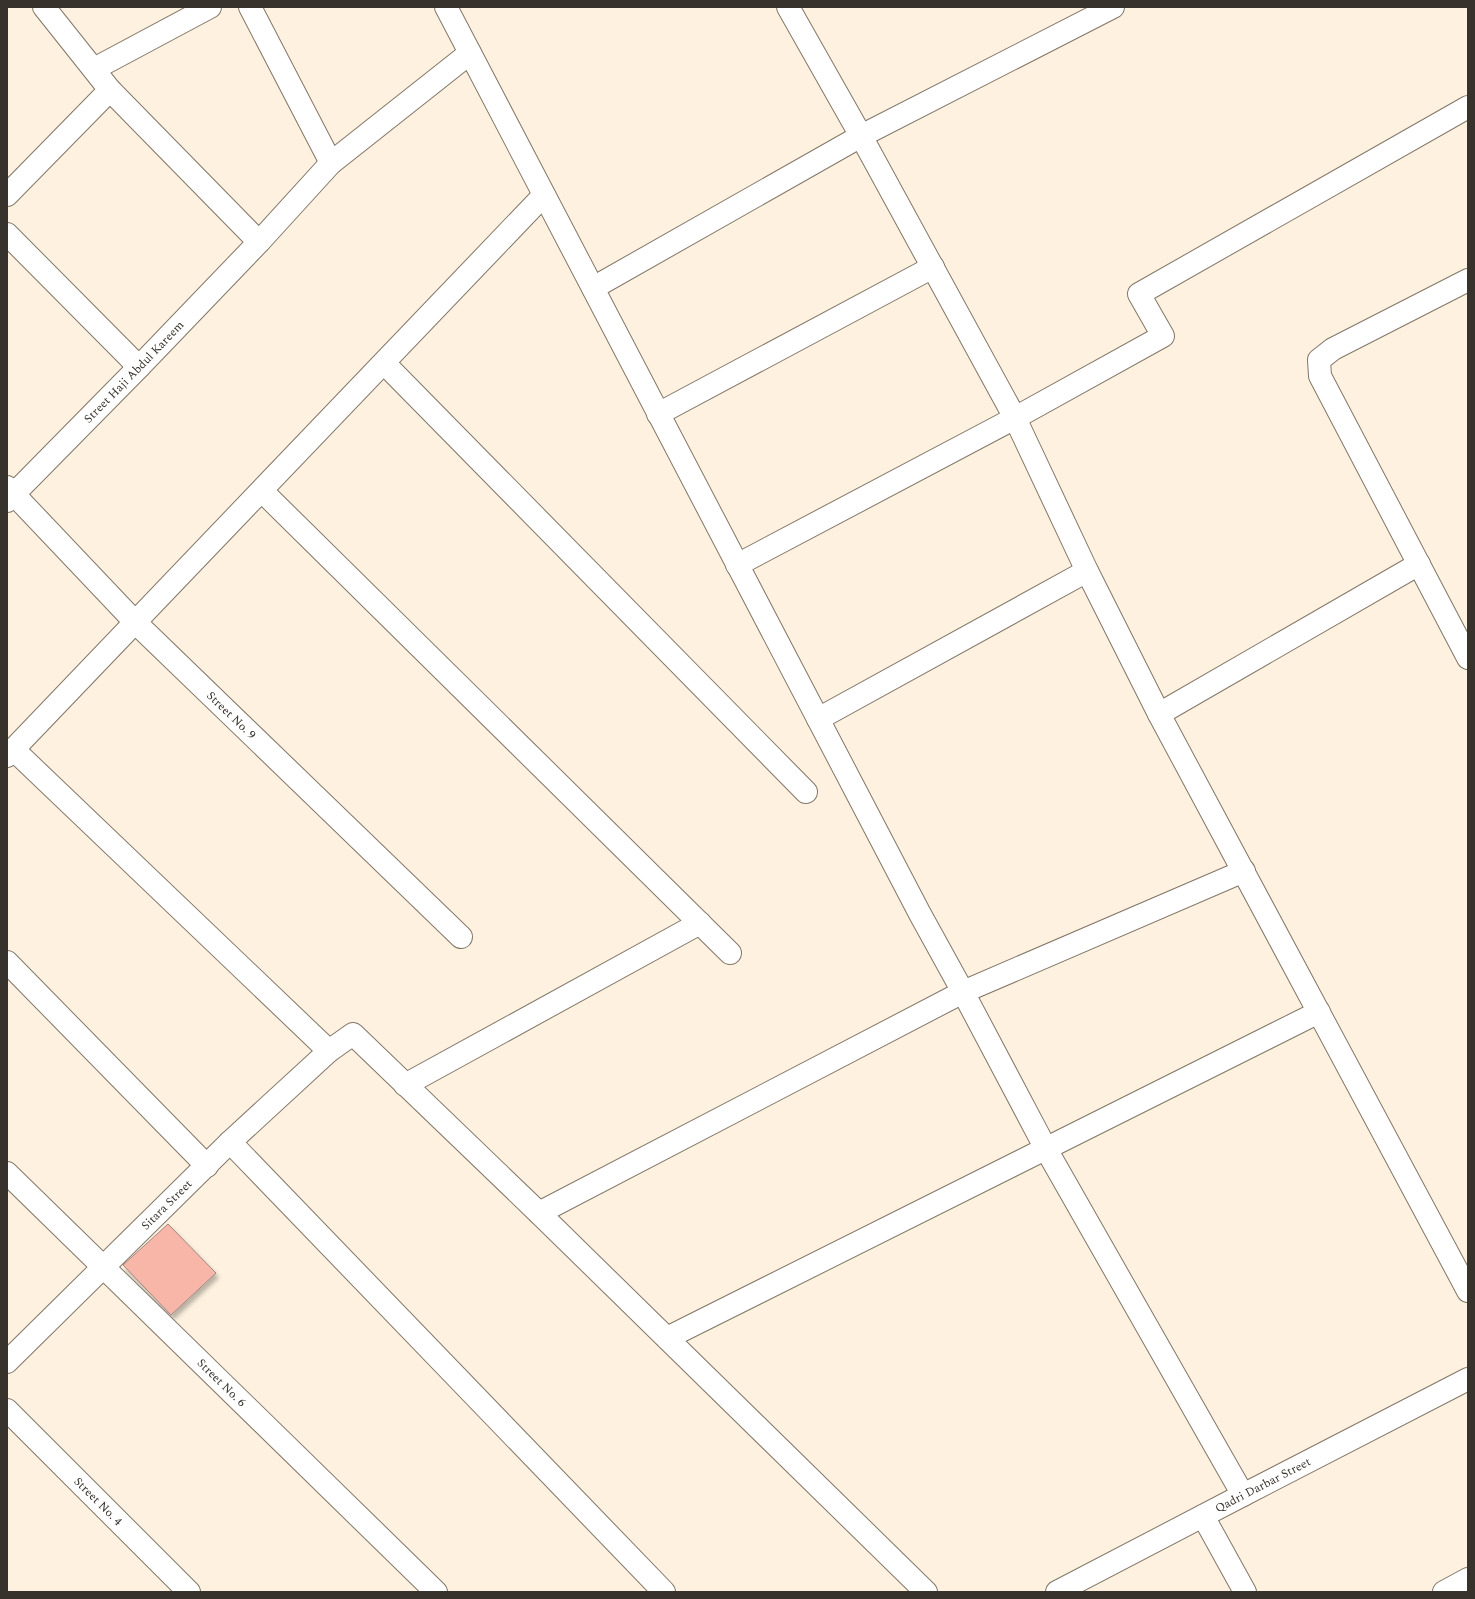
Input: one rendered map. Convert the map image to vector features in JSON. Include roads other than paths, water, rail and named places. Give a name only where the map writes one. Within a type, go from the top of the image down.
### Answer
[{"type":"street","points":[[44,7],[110,90],[259,242]]},
{"type":"street","points":[[94,69],[210,7]]},
{"type":"street","points":[[250,7],[331,163]]},
{"type":"street","points":[[446,7],[916,908],[963,992],[1046,1149],[1243,1494]]},
{"type":"street","points":[[788,7],[861,136],[1014,418],[1087,571],[1159,714],[1468,1291]]},
{"type":"street","points":[[593,288],[861,136],[1113,7]]},
{"type":"street","name":"Street Haji Abdul Kareem","points":[[9,494],[139,367],[259,242],[331,163],[470,53]]},
{"type":"street","points":[[7,195],[110,90]]},
{"type":"street","points":[[737,565],[1014,418],[1163,336],[1139,294],[1468,107]]},
{"type":"street","points":[[329,1051],[10,753],[544,195]]},
{"type":"street","points":[[7,234],[139,367]]},
{"type":"street","points":[[658,414],[933,267]]},
{"type":"street","points":[[1468,280],[1333,349],[1319,360],[1320,376],[1468,658]]},
{"type":"street","points":[[384,363],[806,792]]},
{"type":"street","points":[[262,491],[730,953]]},
{"type":"street","name":"Street No. 9","points":[[9,494],[136,623],[461,937]]},
{"type":"street","points":[[1159,714],[1419,564]]},
{"type":"street","points":[[818,719],[1087,571]]},
{"type":"street","points":[[539,1212],[963,992],[1244,871]]},
{"type":"street","points":[[700,922],[406,1085],[539,1212],[926,1592]]},
{"type":"street","points":[[7,962],[207,1166]]},
{"type":"street","points":[[667,1338],[1319,1012]]},
{"type":"street","name":"Sitara Street","points":[[7,1362],[230,1142],[329,1051],[353,1034],[406,1085]]},
{"type":"street","points":[[230,1142],[664,1592]]},
{"type":"street","name":"Street No. 6","points":[[7,1173],[436,1592]]},
{"type":"street","name":"Qadri Darbar Street","points":[[1057,1592],[1243,1494],[1468,1379]]},
{"type":"street","name":"Street No. 4","points":[[7,1410],[189,1592]]},
{"type":"street","points":[[1203,1516],[1245,1592]]},
{"type":"street","points":[[1444,1592],[1468,1580]]}]
